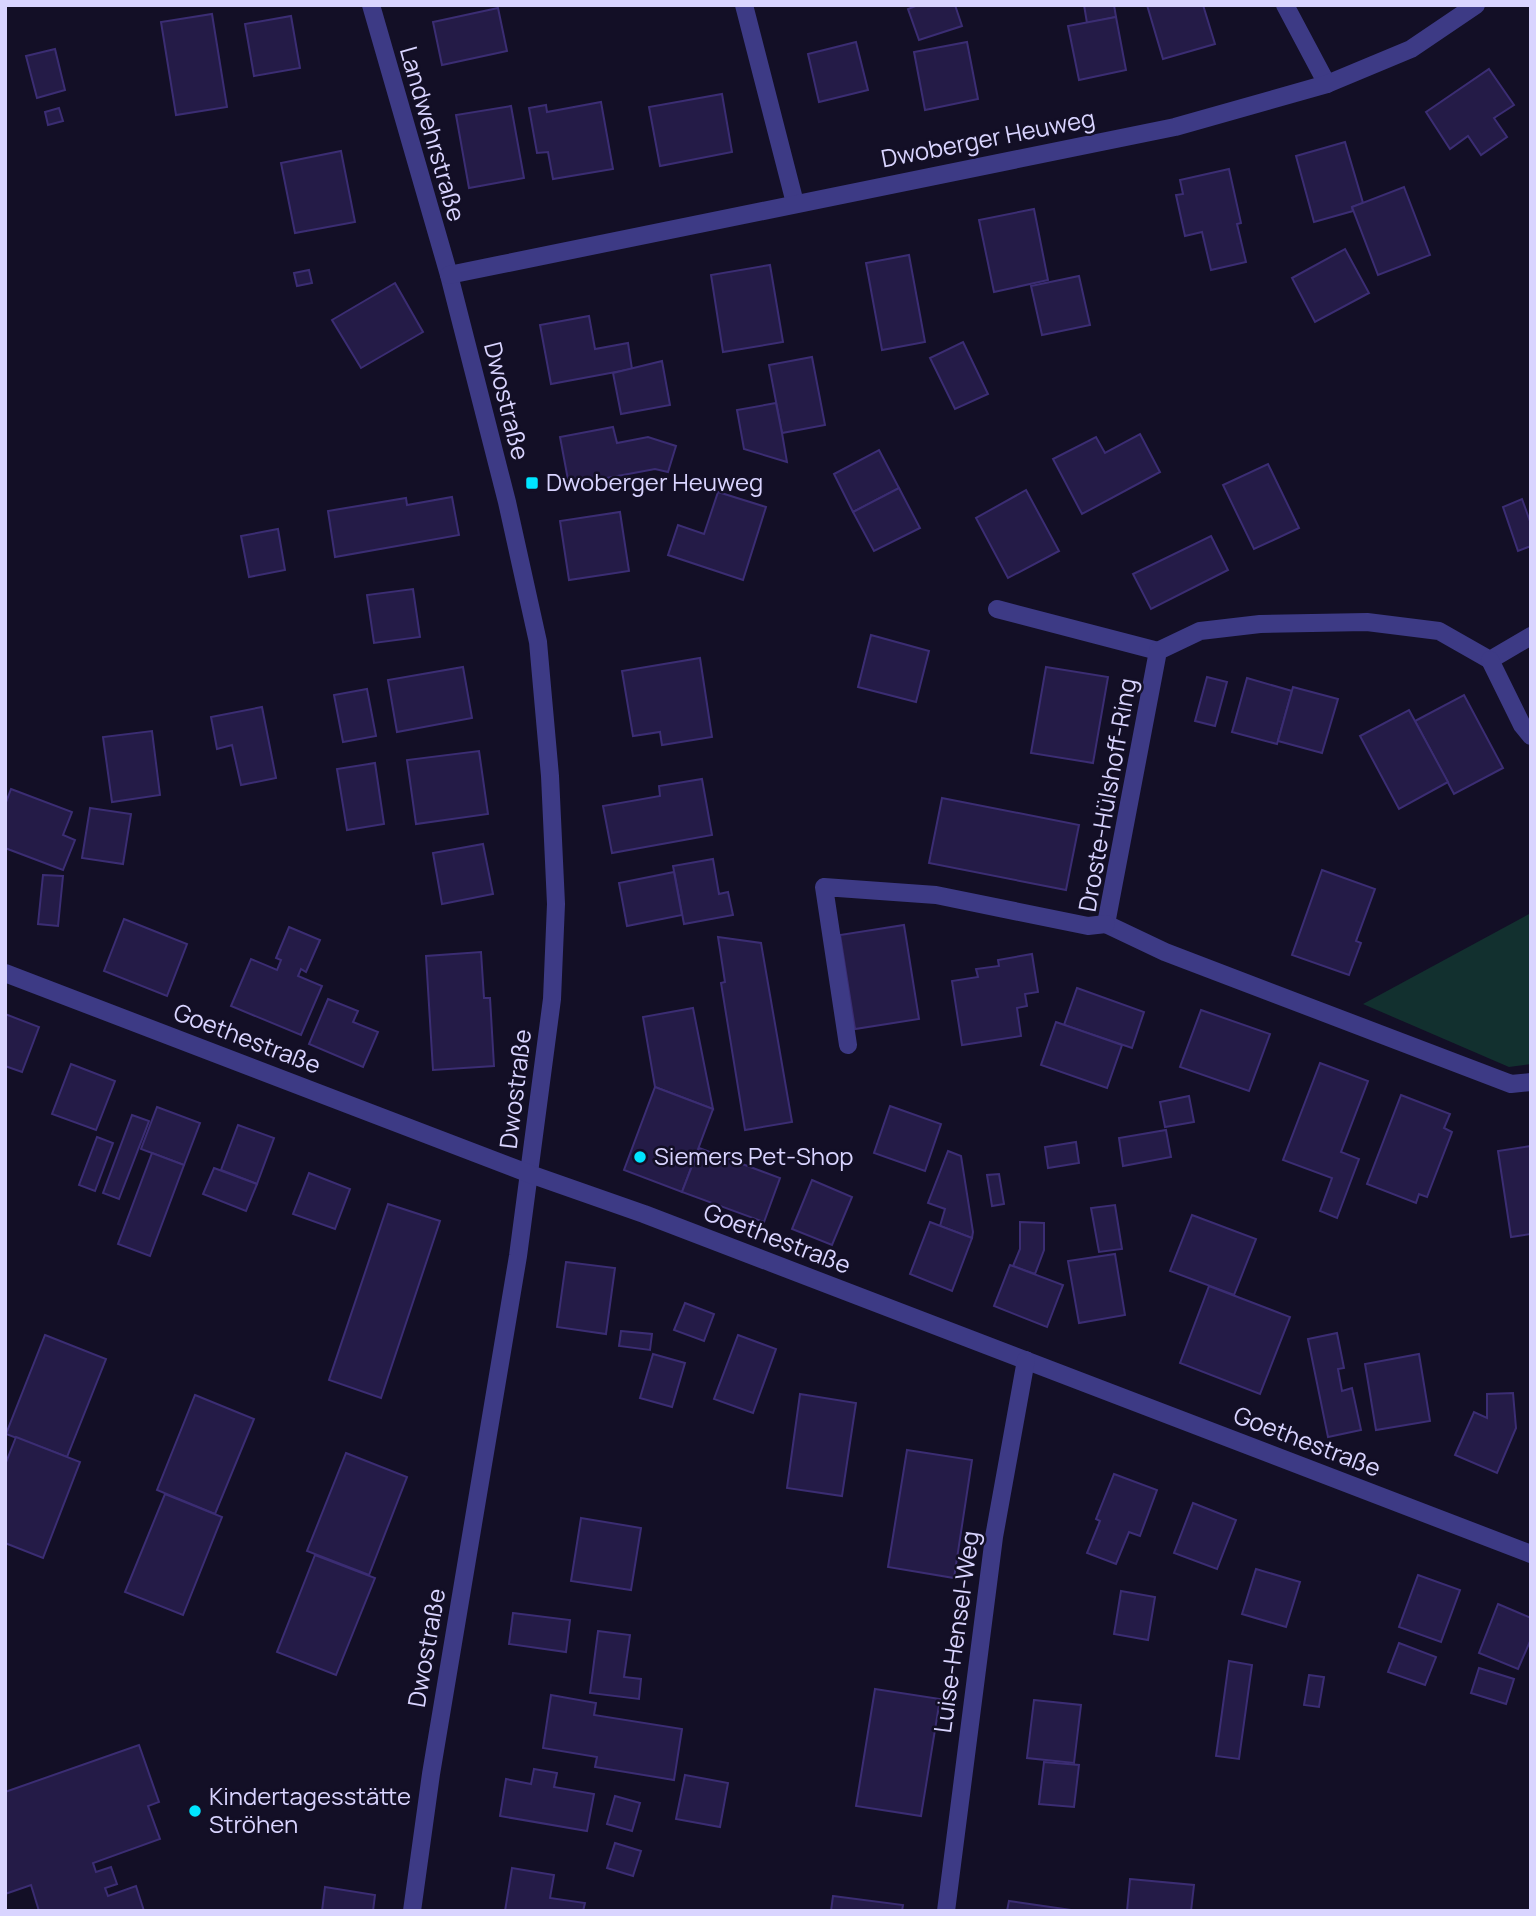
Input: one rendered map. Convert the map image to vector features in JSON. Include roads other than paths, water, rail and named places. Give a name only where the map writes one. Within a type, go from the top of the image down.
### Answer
[{"type":"street","name":"Landwehrstraße","points":[[370,5],[449,275]]},
{"type":"street","points":[[744,5],[795,204]]},
{"type":"street","points":[[1285,5],[1327,84]]},
{"type":"street","name":"Dwoberger Heuweg","points":[[449,275],[1175,127],[1327,84],[1411,48],[1476,5]]},
{"type":"street","name":"Dwostraße","points":[[412,1911],[431,1774],[530,1174],[552,999],[556,904],[550,776],[538,642],[507,502],[449,275]]},
{"type":"street","points":[[997,610],[1158,651]]},
{"type":"street","name":"Droste-Hülshoff-Ring","points":[[1490,660],[1439,631],[1367,621],[1260,624],[1200,631],[1158,651],[1106,924],[1164,953],[1511,1084],[1531,1082]]},
{"type":"street","points":[[1531,636],[1490,660],[1522,725],[1531,736]]},
{"type":"street","points":[[848,1045],[824,887],[936,895],[1088,926],[1106,924]]},
{"type":"street","name":"Goethestraße","points":[[5,973],[530,1174],[644,1214],[1531,1554]]},
{"type":"street","name":"Luise-Hensel-Weg","points":[[946,1911],[994,1536],[1026,1360]]},
{"type":"place","name":"Dwoberger Heuweg","points":[[532,483]]},
{"type":"place","name":"Siemers Pet-Shop","points":[[640,1157]]},
{"type":"place","name":"Kindertagesstätte Ströhen","points":[[195,1811]]}]
